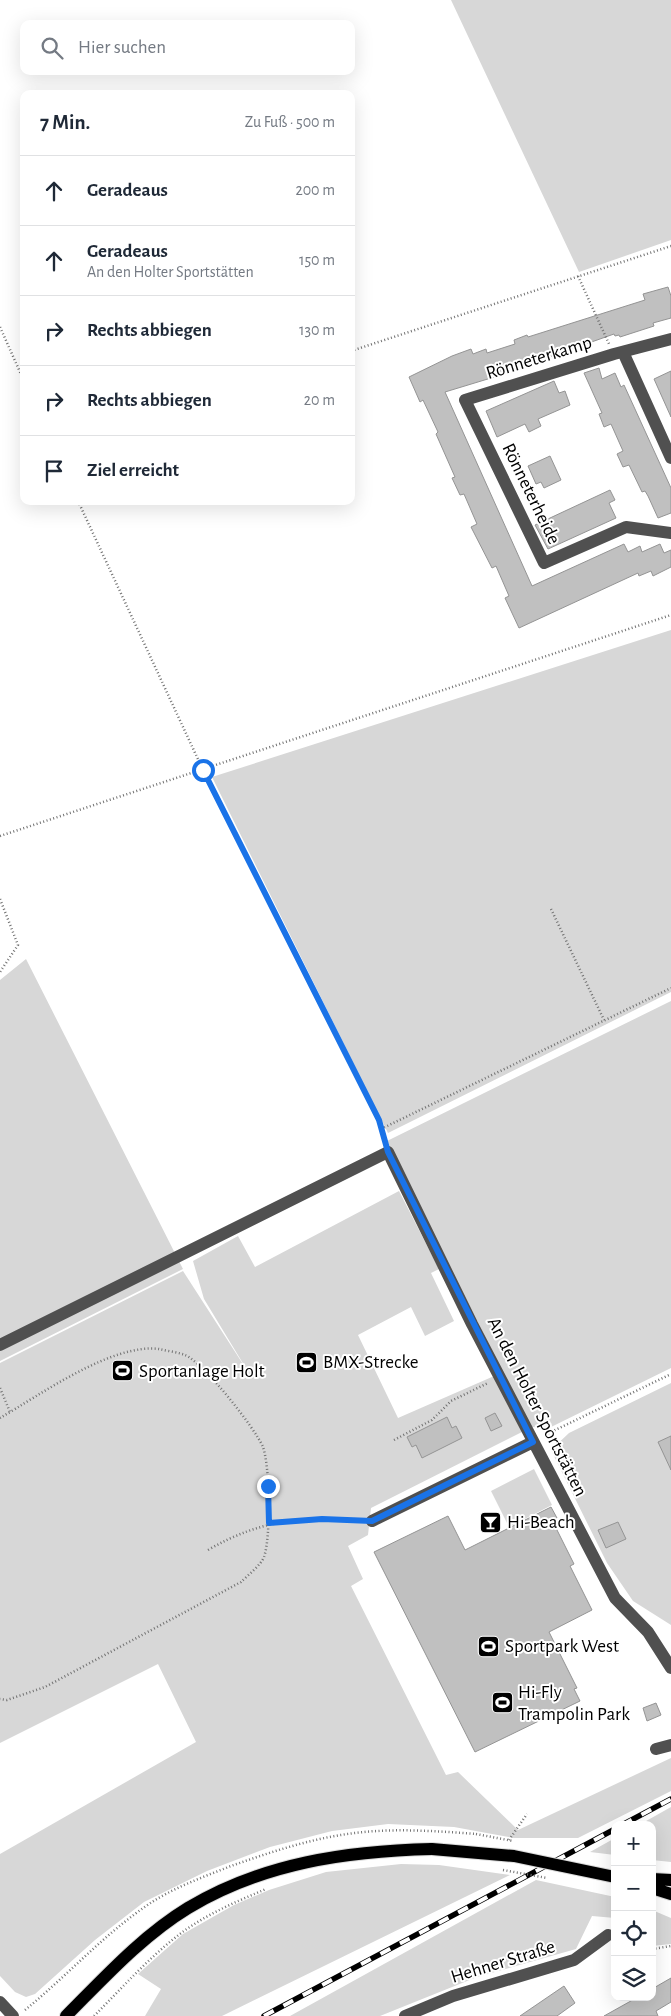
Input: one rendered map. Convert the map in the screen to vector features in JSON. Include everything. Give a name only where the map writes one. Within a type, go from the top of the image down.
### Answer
[{"type":"main road","points":[[66,2016],[109,1972],[151,1934],[188,1908],[224,1890],[310,1860],[352,1853],[432,1848],[514,1856],[611,1876]]},
{"type":"main road","points":[[656,1879],[671,1880]]},
{"type":"main road","points":[[656,1889],[671,1894]]},
{"type":"street","name":"Rönneterkamp","points":[[465,400],[618,353],[671,339]]},
{"type":"street","points":[[618,353],[671,458]]},
{"type":"street","name":"Rönneterheide","points":[[465,400],[544,563],[626,528],[671,533]]},
{"type":"street","points":[[0,1345],[388,1152]]},
{"type":"street","name":"An den Holter Sportstätten","points":[[388,1152],[533,1442],[615,1598],[648,1632],[671,1668]]},
{"type":"street","points":[[372,1521],[533,1442]]},
{"type":"street","points":[[656,1749],[671,1745]]},
{"type":"street","name":"Hehner Straße","points":[[405,2016],[453,1996],[574,1960],[608,1935]]},
{"type":"street","points":[[0,2002],[13,2016]]},
{"type":"path","points":[[355,351],[671,246]]},
{"type":"path","points":[[578,276],[618,353]]},
{"type":"path","points":[[0,327],[20,371]]},
{"type":"path","points":[[80,505],[203,770],[379,1120],[388,1152]]},
{"type":"path","points":[[0,836],[671,615]]},
{"type":"path","points":[[0,898],[18,945],[0,972]]},
{"type":"path","points":[[551,909],[604,1021]]},
{"type":"path","points":[[381,1129],[671,988]]},
{"type":"path","points":[[0,1418],[100,1361],[128,1352],[157,1349],[186,1355],[226,1392],[262,1447],[268,1486],[269,1523],[264,1558],[241,1582],[45,1687],[8,1700],[0,1699]]},
{"type":"path","points":[[533,1442],[671,1374]]},
{"type":"path","points":[[394,1440],[432,1420],[451,1401],[500,1377]]},
{"type":"path","points":[[0,1388],[10,1412]]},
{"type":"path","points":[[208,1550],[232,1536],[269,1523],[322,1519],[372,1521]]},
{"type":"path","points":[[509,1840],[527,1814]]},
{"type":"path","points":[[498,1869],[556,1880]]},
{"type":"path","points":[[94,2016],[154,1956],[184,1931],[220,1909],[268,1888]]},
{"type":"path","points":[[656,1948],[671,1946]]},
{"type":"shaded area","points":[[451,0],[671,0],[671,240],[579,272]]},
{"type":"shaded area","points":[[671,630],[671,992],[388,1133],[212,777]]},
{"type":"shaded area","points":[[26,959],[183,1269],[0,1361],[0,980]]},
{"type":"shaded area","name":"Sportanlage Holt","points":[[671,1001],[671,1368],[549,1428],[532,1427],[371,1508],[368,1535],[348,1546],[363,1579],[351,1586],[446,1775],[458,1772],[518,1830],[671,1758],[671,1791],[578,1838],[514,1838],[454,1827],[388,1824],[332,1831],[270,1847],[207,1871],[144,1902],[95,1940],[35,1994],[26,1997],[15,1992],[0,1976],[0,1854],[196,1742],[158,1664],[0,1743],[0,1363],[183,1271],[250,1375],[204,1299],[193,1261],[238,1236],[255,1267],[399,1191],[439,1269],[431,1273],[454,1321],[425,1336],[411,1307],[358,1335],[398,1418],[501,1373],[387,1141]]},
{"type":"shaded area","points":[[671,1383],[671,1625],[633,1601],[607,1563],[551,1450],[569,1433]]},
{"type":"shaded area","points":[[534,1469],[552,1505],[509,1527],[491,1491]]},
{"type":"shaded area","points":[[671,1807],[671,1862],[656,1860],[656,1821],[646,1821]]},
{"type":"shaded area","points":[[611,1840],[611,1855],[590,1852]]},
{"type":"shaded area","points":[[401,1864],[439,1865],[510,1875],[222,2016],[145,2016],[161,1989],[138,1974],[183,1934],[234,1905],[269,1890],[326,1872]]},
{"type":"shaded area","points":[[536,1880],[611,1896],[611,1918],[592,1916],[576,1949],[477,1977],[380,2016],[290,2016]]},
{"type":"shaded area","points":[[656,1912],[671,1918],[671,1944],[656,1946]]},
{"type":"building","points":[[668,287],[671,296],[671,318],[653,323],[654,326],[620,337],[614,334],[521,367],[524,368],[445,392],[532,586],[624,544],[628,552],[640,546],[642,552],[660,544],[664,553],[671,550],[671,567],[653,576],[651,571],[639,576],[638,573],[519,628],[505,598],[509,596],[496,566],[492,568],[471,527],[477,524],[464,494],[460,495],[452,478],[455,477],[436,434],[438,432],[423,400],[420,402],[409,377],[471,349],[473,354],[486,349],[487,353],[515,344],[514,340],[527,335],[528,337],[645,300],[643,294]]},
{"type":"building","points":[[599,368],[602,379],[615,373],[621,387],[624,385],[671,488],[671,513],[658,518],[648,496],[645,491],[642,492],[629,465],[623,467],[617,454],[623,451],[611,424],[604,427],[599,414],[602,413],[584,373]]},
{"type":"building","points":[[671,371],[671,417],[654,379]]},
{"type":"building","points":[[554,381],[559,393],[565,391],[570,405],[538,419],[541,426],[529,432],[525,424],[497,437],[486,411]]},
{"type":"building","points":[[550,456],[561,480],[544,488],[541,482],[536,484],[528,466]]},
{"type":"building","points":[[610,490],[615,500],[609,503],[616,518],[548,549],[535,525]]},
{"type":"building","points":[[495,1413],[502,1426],[491,1431],[485,1418]]},
{"type":"building","points":[[447,1417],[452,1428],[456,1426],[462,1438],[422,1458],[416,1445],[412,1447],[407,1437]]},
{"type":"building","points":[[671,1436],[671,1470],[658,1442]]},
{"type":"building","name":"Sportpark West","points":[[551,1507],[557,1518],[552,1520],[574,1564],[570,1566],[592,1610],[549,1632],[577,1688],[574,1689],[580,1701],[475,1752],[374,1552],[448,1516],[465,1550]]},
{"type":"building","points":[[618,1522],[626,1539],[606,1548],[598,1530]]},
{"type":"building","points":[[656,1703],[661,1715],[647,1721],[643,1708]]},
{"type":"building","points":[[671,1978],[671,2002],[656,2011],[658,2016],[604,2016],[631,2001],[656,2001],[656,1987]]},
{"type":"building","points":[[564,1986],[575,2003],[557,2016],[520,2016]]},
{"type":"railway","points":[[630,1821],[671,1799]]},
{"type":"railway","points":[[264,2016],[611,1831]]},
{"type":"place","name":"BMX-Strecke","points":[[307,1362]]},
{"type":"place","name":"Sportanlage Holt","points":[[123,1371]]},
{"type":"place","name":"Hi-Beach","points":[[491,1522]]},
{"type":"place","name":"Sportpark West","points":[[489,1646]]},
{"type":"place","name":"Hi-Fly Trampolin Park","points":[[502,1703]]},
{"type":"route","points":[[203,770],[379,1120],[388,1152],[404,1181],[472,1324],[533,1442],[372,1521],[322,1519],[269,1523],[268,1486]]}]
